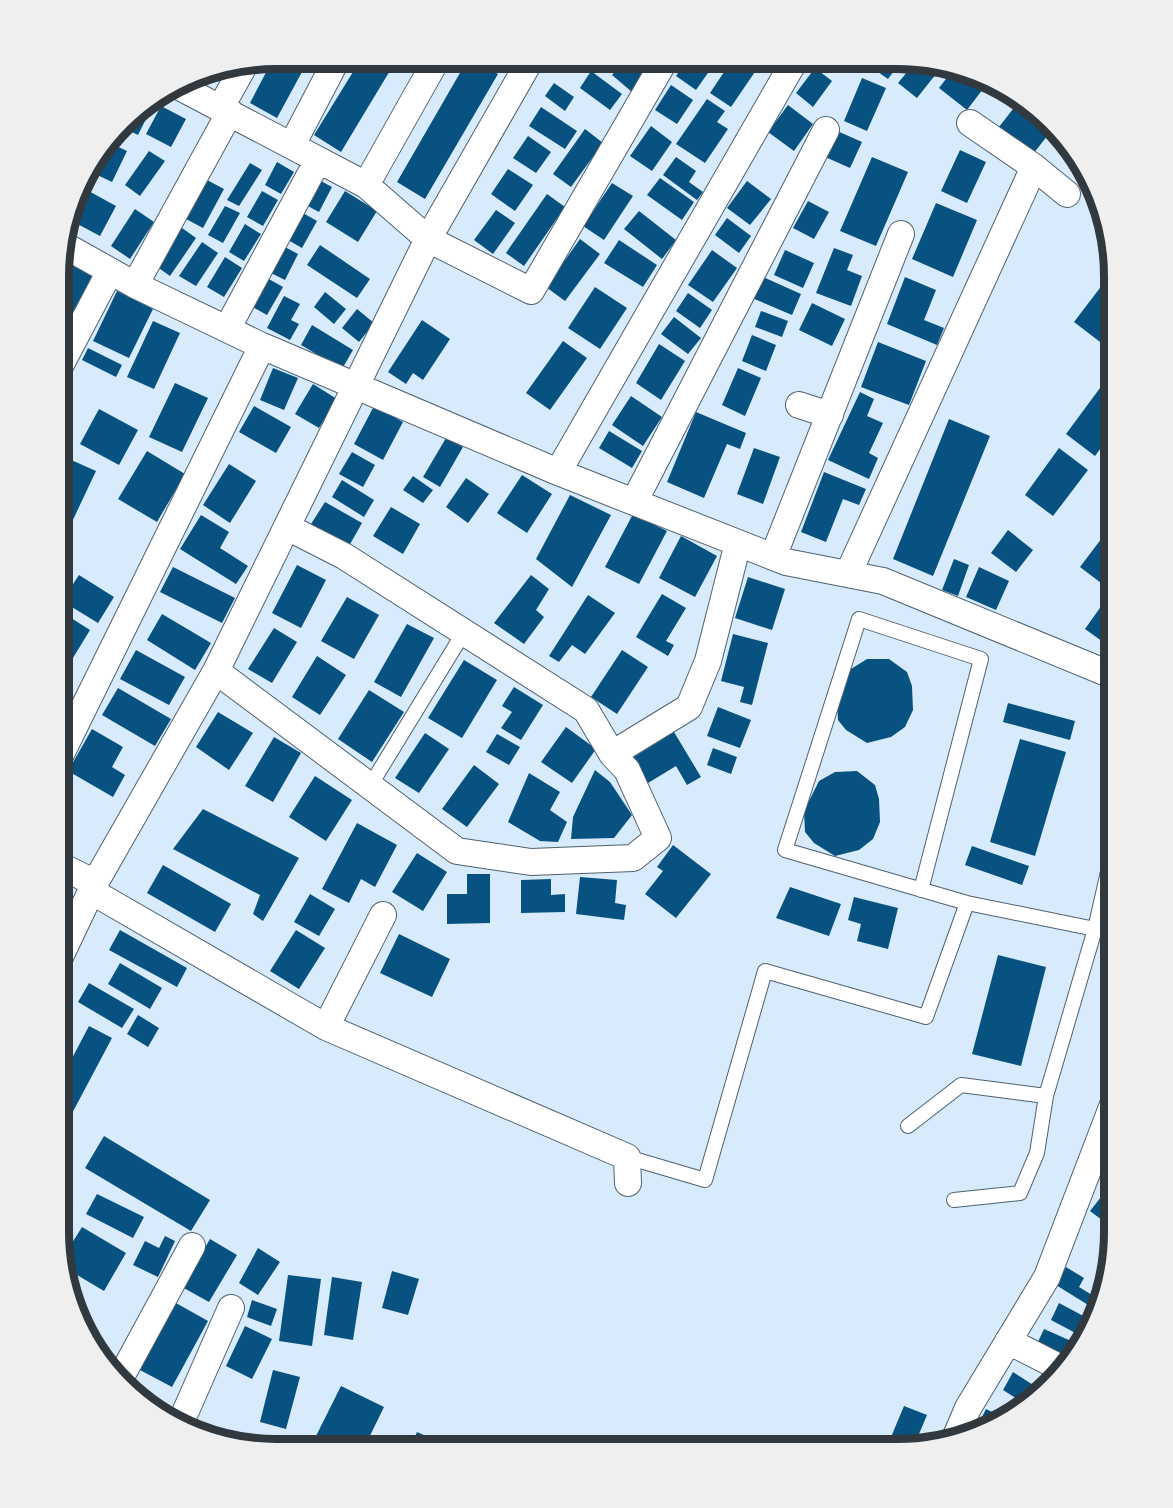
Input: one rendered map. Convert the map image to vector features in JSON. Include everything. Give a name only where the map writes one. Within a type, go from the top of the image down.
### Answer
[{"type":"street","points":[[292,145],[332,69]]},
{"type":"street","points":[[366,185],[431,69]]},
{"type":"street","points":[[69,937],[93,887],[216,671],[428,239],[520,69]]},
{"type":"street","points":[[185,89],[366,185],[428,239],[531,291],[660,69]]},
{"type":"street","points":[[558,472],[790,69]]},
{"type":"street","points":[[135,285],[226,109],[241,72]]},
{"type":"street","points":[[970,123],[1034,167],[1067,194]]},
{"type":"street","points":[[634,502],[826,130]]},
{"type":"street","points":[[227,329],[318,160]]},
{"type":"street","points":[[848,574],[1034,167]]},
{"type":"street","points":[[773,557],[830,415],[878,260],[901,234]]},
{"type":"street","points":[[71,249],[135,285],[262,346],[558,472],[773,557],[883,581],[1104,672]]},
{"type":"street","points":[[69,349],[110,271]]},
{"type":"street","points":[[69,738],[262,346]]},
{"type":"street","points":[[799,405],[830,415]]},
{"type":"street","points":[[216,671],[457,851],[531,862],[633,858],[658,838],[627,770],[612,754],[586,710],[344,556],[287,527]]},
{"type":"street","points":[[612,754],[689,707],[708,661],[738,543]]},
{"type":"street","points":[[69,871],[326,1027],[627,1157],[628,1183]]},
{"type":"street","points":[[326,1027],[383,915]]},
{"type":"street","points":[[959,1429],[968,1408],[1047,1277],[1104,1128]]},
{"type":"street","points":[[124,1371],[192,1246]]},
{"type":"street","points":[[183,1416],[231,1308]]},
{"type":"street","points":[[1008,1341],[1055,1365]]},
{"type":"lane","points":[[921,890],[981,659],[859,619],[785,850],[921,890],[967,903],[1095,929]]},
{"type":"lane","points":[[370,786],[464,632]]},
{"type":"lane","points":[[954,1200],[1020,1193],[1037,1153],[1046,1096],[1095,929],[1104,889]]},
{"type":"lane","points":[[627,1157],[705,1180],[765,971],[926,1017],[967,903]]},
{"type":"lane","points":[[908,1126],[961,1085],[1046,1096]]},
{"type":"building","points":[[304,69],[277,118],[250,103],[267,70]]},
{"type":"building","points":[[355,69],[391,69],[341,152],[314,135]]},
{"type":"building","points":[[462,69],[488,69],[498,74],[425,199],[397,182]]},
{"type":"building","points":[[617,69],[650,69],[632,92],[612,75]]},
{"type":"building","points":[[681,69],[711,69],[696,90],[676,76]]},
{"type":"building","points":[[726,69],[757,69],[731,107],[710,93]]},
{"type":"building","points":[[814,69],[832,81],[813,107],[796,93]]},
{"type":"building","points":[[874,69],[895,69],[888,79]]},
{"type":"building","points":[[909,70],[936,74],[917,98],[898,83]]},
{"type":"building","points":[[591,71],[622,94],[610,110],[580,88]]},
{"type":"building","points":[[949,76],[983,89],[967,110],[939,88]]},
{"type":"building","points":[[862,78],[886,88],[867,131],[844,121]]},
{"type":"building","points":[[554,83],[574,97],[565,111],[545,96]]},
{"type":"building","points":[[671,85],[693,100],[677,124],[655,110]]},
{"type":"building","points":[[707,99],[725,111],[717,122],[728,129],[705,163],[676,144]]},
{"type":"building","points":[[788,105],[813,124],[794,151],[768,132]]},
{"type":"building","points":[[161,106],[186,119],[171,147],[146,134]]},
{"type":"building","points":[[541,107],[577,131],[565,149],[529,126]]},
{"type":"building","points":[[1015,107],[1048,135],[1033,154],[999,127]]},
{"type":"building","points":[[149,113],[138,135],[129,131]]},
{"type":"building","points":[[651,126],[672,142],[652,171],[630,156]]},
{"type":"building","points":[[585,129],[603,143],[571,187],[553,174]]},
{"type":"building","points":[[835,130],[862,142],[850,168],[823,156]]},
{"type":"building","points":[[528,136],[551,152],[536,173],[513,158]]},
{"type":"building","points":[[116,146],[127,151],[112,182],[96,174]]},
{"type":"building","points":[[960,150],[986,162],[967,203],[941,191]]},
{"type":"building","points":[[149,151],[165,161],[140,196],[125,185]]},
{"type":"building","points":[[676,157],[696,171],[689,182],[703,192],[697,200],[663,175]]},
{"type":"building","points":[[872,157],[908,172],[876,246],[840,231]]},
{"type":"building","points":[[277,162],[294,172],[281,194],[265,185]]},
{"type":"building","points":[[250,163],[262,170],[239,206],[227,200]]},
{"type":"building","points":[[508,169],[533,185],[515,211],[491,194]]},
{"type":"building","points":[[660,178],[694,202],[682,220],[647,195]]},
{"type":"building","points":[[207,180],[224,189],[203,228],[186,219]]},
{"type":"building","points":[[319,180],[332,187],[319,212],[306,205]]},
{"type":"building","points":[[747,181],[771,199],[750,225],[727,208]]},
{"type":"building","points":[[612,183],[633,196],[604,240],[583,226]]},
{"type":"building","points":[[88,191],[116,206],[100,236],[76,223]]},
{"type":"building","points":[[262,191],[278,200],[263,226],[247,217]]},
{"type":"building","points":[[345,191],[377,211],[358,242],[326,222]]},
{"type":"building","points":[[547,194],[565,207],[524,266],[506,253]]},
{"type":"building","points":[[808,201],[829,212],[814,239],[793,228]]},
{"type":"building","points":[[936,203],[977,220],[953,277],[912,259]]},
{"type":"building","points":[[225,206],[240,213],[223,243],[208,235]]},
{"type":"building","points":[[135,209],[154,222],[130,259],[111,246]]},
{"type":"building","points":[[496,210],[515,223],[493,254],[474,240]]},
{"type":"building","points":[[639,211],[676,240],[662,259],[624,229]]},
{"type":"building","points":[[303,213],[317,221],[302,248],[288,240]]},
{"type":"building","points":[[727,218],[751,236],[739,253],[715,235]]},
{"type":"building","points":[[245,224],[261,234],[244,261],[229,252]]},
{"type":"building","points":[[182,228],[196,238],[170,276],[156,266]]},
{"type":"building","points":[[580,239],[600,254],[565,301],[546,287]]},
{"type":"building","points":[[619,240],[657,265],[643,287],[604,263]]},
{"type":"building","points":[[202,242],[218,253],[196,286],[179,276]]},
{"type":"building","points":[[320,245],[370,279],[357,298],[307,265]]},
{"type":"building","points":[[285,247],[298,254],[285,280],[271,273]]},
{"type":"building","points":[[834,248],[853,255],[847,270],[862,276],[851,306],[816,293]]},
{"type":"building","points":[[712,250],[737,268],[713,302],[688,285]]},
{"type":"building","points":[[785,250],[814,263],[803,288],[774,275]]},
{"type":"building","points":[[225,257],[242,268],[224,297],[207,287]]},
{"type":"building","points":[[70,263],[94,276],[69,322]]},
{"type":"building","points":[[761,276],[801,294],[792,315],[752,298]]},
{"type":"building","points":[[905,277],[936,290],[924,320],[944,328],[937,345],[887,324]]},
{"type":"building","points":[[267,278],[283,287],[267,315],[251,306]]},
{"type":"building","points":[[1104,283],[1104,345],[1074,322]]},
{"type":"building","points":[[595,287],[627,308],[600,349],[568,328]]},
{"type":"building","points":[[117,291],[153,309],[129,358],[93,341]]},
{"type":"building","points":[[325,292],[346,309],[334,324],[314,307]]},
{"type":"building","points":[[688,293],[712,310],[700,328],[676,311]]},
{"type":"building","points":[[284,296],[300,304],[291,320],[299,324],[290,340],[267,328]]},
{"type":"building","points":[[812,303],[845,319],[832,346],[799,330]]},
{"type":"building","points":[[357,309],[374,323],[359,342],[342,328]]},
{"type":"building","points":[[761,311],[788,321],[782,337],[755,327]]},
{"type":"building","points":[[674,317],[701,338],[688,354],[661,334]]},
{"type":"building","points":[[422,320],[450,339],[423,380],[413,373],[406,384],[388,372]]},
{"type":"building","points":[[153,321],[180,333],[154,389],[127,377]]},
{"type":"building","points":[[312,325],[353,350],[342,369],[301,345]]},
{"type":"building","points":[[752,335],[776,345],[766,371],[742,361]]},
{"type":"building","points":[[563,341],[587,358],[550,410],[526,393]]},
{"type":"building","points":[[878,342],[926,361],[909,405],[861,387]]},
{"type":"building","points":[[659,344],[685,361],[661,400],[636,383]]},
{"type":"building","points":[[88,348],[122,365],[116,377],[82,360]]},
{"type":"building","points":[[273,368],[298,378],[284,410],[260,400]]},
{"type":"building","points":[[738,368],[761,378],[745,416],[722,405]]},
{"type":"building","points":[[175,383],[208,398],[182,452],[149,437]]},
{"type":"building","points":[[313,384],[337,399],[319,428],[295,414]]},
{"type":"building","points":[[1100,388],[1104,391],[1104,444],[1095,456],[1066,434]]},
{"type":"building","points":[[860,392],[874,399],[867,416],[883,423],[869,453],[878,458],[869,479],[828,460]]},
{"type":"building","points":[[631,396],[662,417],[643,446],[612,425]]},
{"type":"building","points":[[254,406],[291,427],[276,453],[239,432]]},
{"type":"building","points":[[374,406],[403,422],[383,460],[354,444]]},
{"type":"building","points":[[99,409],[138,430],[119,465],[80,444]]},
{"type":"building","points":[[696,412],[746,433],[740,449],[727,444],[704,498],[667,482]]},
{"type":"building","points":[[949,419],[990,436],[933,576],[893,559]]},
{"type":"building","points":[[609,431],[642,451],[632,468],[599,448]]},
{"type":"building","points":[[446,438],[463,447],[440,487],[423,477]]},
{"type":"building","points":[[754,448],[780,457],[763,504],[737,494]]},
{"type":"building","points":[[1059,448],[1088,470],[1053,516],[1025,495]]},
{"type":"building","points":[[147,451],[185,474],[157,522],[118,499]]},
{"type":"building","points":[[352,452],[375,465],[363,487],[339,474]]},
{"type":"building","points":[[69,459],[96,471],[71,524],[69,523]]},
{"type":"building","points":[[229,464],[256,481],[230,523],[203,505]]},
{"type":"building","points":[[824,472],[866,489],[859,505],[843,499],[826,542],[801,532]]},
{"type":"building","points":[[522,475],[552,494],[527,533],[497,513]]},
{"type":"building","points":[[413,476],[433,490],[423,503],[403,490]]},
{"type":"building","points":[[466,478],[489,494],[468,523],[446,507]]},
{"type":"building","points":[[342,480],[374,500],[364,517],[332,497]]},
{"type":"building","points":[[570,495],[611,515],[572,587],[536,559]]},
{"type":"building","points":[[325,502],[362,523],[349,546],[311,524]]},
{"type":"building","points":[[391,507],[420,524],[403,554],[373,536]]},
{"type":"building","points":[[633,514],[667,531],[639,584],[605,567]]},
{"type":"building","points":[[201,515],[229,532],[220,548],[248,566],[236,584],[180,549]]},
{"type":"building","points":[[1008,530],[1033,550],[1016,572],[991,553]]},
{"type":"building","points":[[1104,535],[1104,585],[1080,567]]},
{"type":"building","points":[[681,536],[717,556],[695,597],[659,578]]},
{"type":"building","points":[[954,559],[969,565],[958,596],[942,590]]},
{"type":"building","points":[[297,565],[326,580],[301,628],[272,613]]},
{"type":"building","points":[[173,567],[235,598],[222,623],[160,592]]},
{"type":"building","points":[[979,567],[1009,581],[996,610],[966,597]]},
{"type":"building","points":[[79,575],[114,597],[98,623],[69,605],[69,590]]},
{"type":"building","points":[[531,575],[549,589],[536,610],[544,617],[524,644],[494,623]]},
{"type":"building","points":[[748,577],[785,589],[772,630],[735,618]]},
{"type":"building","points":[[662,594],[686,608],[666,641],[674,645],[668,656],[636,637]]},
{"type":"building","points":[[588,595],[615,613],[585,654],[572,645],[559,662],[549,656]]},
{"type":"building","points":[[347,597],[379,615],[354,659],[321,641]]},
{"type":"building","points":[[1104,602],[1104,643],[1085,629]]},
{"type":"building","points":[[162,614],[211,643],[195,670],[147,640]]},
{"type":"building","points":[[69,617],[90,630],[69,664]]},
{"type":"building","points":[[407,624],[434,638],[401,697],[374,682]]},
{"type":"building","points":[[274,628],[297,642],[272,683],[248,669]]},
{"type":"building","points":[[733,634],[768,643],[752,705],[740,702],[744,687],[721,681]]},
{"type":"building","points":[[136,650],[185,677],[169,705],[120,679]]},
{"type":"building","points":[[622,650],[648,667],[617,714],[591,697]]},
{"type":"building","points":[[317,656],[346,675],[320,715],[292,697]]},
{"type":"building","points":[[867,659],[889,659],[907,672],[912,686],[913,710],[905,727],[891,737],[867,743],[846,730],[838,720],[837,699],[851,669]]},
{"type":"building","points":[[464,660],[497,680],[462,738],[428,718]]},
{"type":"building","points":[[514,687],[543,705],[521,740],[501,728],[512,712],[502,706]]},
{"type":"building","points":[[118,688],[171,719],[155,746],[102,715]]},
{"type":"building","points":[[369,690],[404,712],[372,762],[338,739]]},
{"type":"building","points":[[1008,703],[1075,721],[1070,740],[1003,722]]},
{"type":"building","points":[[718,707],[751,720],[740,748],[707,736]]},
{"type":"building","points":[[218,712],[253,733],[229,770],[196,747]]},
{"type":"building","points":[[566,727],[596,749],[572,783],[541,762]]},
{"type":"building","points":[[92,729],[123,747],[112,767],[125,775],[113,797],[69,772]]},
{"type":"building","points":[[674,732],[701,777],[687,785],[676,766],[648,783],[632,758]]},
{"type":"building","points":[[425,733],[449,749],[419,793],[395,778]]},
{"type":"building","points":[[497,734],[520,747],[509,765],[486,752]]},
{"type":"building","points":[[274,737],[301,753],[273,802],[245,786]]},
{"type":"building","points":[[1020,739],[1066,752],[1035,856],[990,842]]},
{"type":"building","points":[[713,748],[737,757],[731,774],[707,765]]},
{"type":"building","points":[[474,765],[499,784],[467,827],[442,809]]},
{"type":"building","points":[[595,770],[610,782],[632,815],[614,838],[571,839],[573,817]]},
{"type":"building","points":[[857,771],[875,785],[879,799],[880,822],[873,839],[859,850],[835,856],[814,843],[805,832],[804,811],[819,781],[835,772]]},
{"type":"building","points":[[529,773],[560,792],[550,810],[567,822],[558,842],[540,841],[508,822]]},
{"type":"building","points":[[315,776],[352,800],[326,841],[289,817]]},
{"type":"building","points":[[203,809],[299,858],[263,921],[253,914],[260,895],[173,849]]},
{"type":"building","points":[[357,823],[397,845],[375,887],[361,879],[349,903],[322,889]]},
{"type":"building","points":[[673,845],[711,874],[676,918],[645,894],[663,871],[657,867]]},
{"type":"building","points":[[972,846],[1029,866],[1022,885],[965,865]]},
{"type":"building","points":[[417,853],[447,872],[423,911],[392,892]]},
{"type":"building","points":[[163,865],[231,904],[215,932],[147,893]]},
{"type":"building","points":[[467,874],[490,874],[490,923],[447,924],[447,894],[467,894]]},
{"type":"building","points":[[580,877],[617,880],[615,903],[626,905],[624,920],[576,914]]},
{"type":"building","points":[[551,879],[551,895],[565,894],[565,912],[521,913],[521,880]]},
{"type":"building","points":[[790,887],[841,904],[829,936],[776,918]]},
{"type":"building","points":[[310,894],[335,909],[319,936],[294,922]]},
{"type":"building","points":[[854,897],[898,908],[888,949],[857,941],[861,924],[848,920]]},
{"type":"building","points":[[120,930],[187,968],[177,987],[109,950]]},
{"type":"building","points":[[296,930],[325,948],[299,989],[270,971]]},
{"type":"building","points":[[399,934],[450,959],[432,997],[380,973]]},
{"type":"building","points":[[998,955],[1046,967],[1021,1066],[972,1054]]},
{"type":"building","points":[[120,963],[162,988],[150,1009],[108,984]]},
{"type":"building","points":[[89,983],[134,1009],[122,1028],[78,1002]]},
{"type":"building","points":[[138,1015],[159,1028],[148,1047],[127,1034]]},
{"type":"building","points":[[89,1026],[112,1038],[69,1119],[69,1064]]},
{"type":"building","points":[[104,1136],[210,1200],[191,1231],[85,1168]]},
{"type":"building","points":[[1104,1193],[1104,1222],[1090,1211]]},
{"type":"building","points":[[97,1194],[144,1217],[133,1238],[86,1214]]},
{"type":"building","points":[[82,1227],[126,1253],[104,1291],[73,1273],[69,1248]]},
{"type":"building","points":[[165,1236],[175,1241],[158,1277],[133,1265],[145,1241],[159,1248]]},
{"type":"building","points":[[210,1239],[237,1255],[209,1302],[182,1287]]},
{"type":"building","points":[[258,1248],[280,1262],[258,1295],[239,1283]]},
{"type":"building","points":[[1066,1267],[1084,1278],[1079,1287],[1094,1296],[1090,1306],[1056,1285]]},
{"type":"building","points":[[392,1271],[419,1279],[408,1315],[382,1308]]},
{"type":"building","points":[[288,1275],[321,1279],[312,1346],[279,1341]]},
{"type":"building","points":[[332,1277],[362,1282],[353,1340],[324,1335]]},
{"type":"building","points":[[252,1300],[277,1309],[271,1326],[247,1317]]},
{"type":"building","points":[[176,1303],[208,1321],[172,1387],[140,1370]]},
{"type":"building","points":[[1059,1303],[1086,1317],[1077,1334],[1051,1320]]},
{"type":"building","points":[[245,1326],[272,1339],[252,1379],[226,1366]]},
{"type":"building","points":[[1044,1329],[1072,1342],[1061,1357],[1036,1346]]},
{"type":"building","points":[[273,1370],[300,1377],[286,1429],[260,1422]]},
{"type":"building","points":[[1013,1372],[1035,1386],[1018,1399],[1003,1390]]},
{"type":"building","points":[[341,1386],[384,1407],[368,1439],[322,1439],[316,1436]]},
{"type":"building","points":[[904,1406],[927,1415],[918,1437],[890,1439]]},
{"type":"building","points":[[986,1409],[996,1414],[989,1418],[980,1422]]},
{"type":"building","points":[[417,1432],[433,1439],[414,1439]]}]
